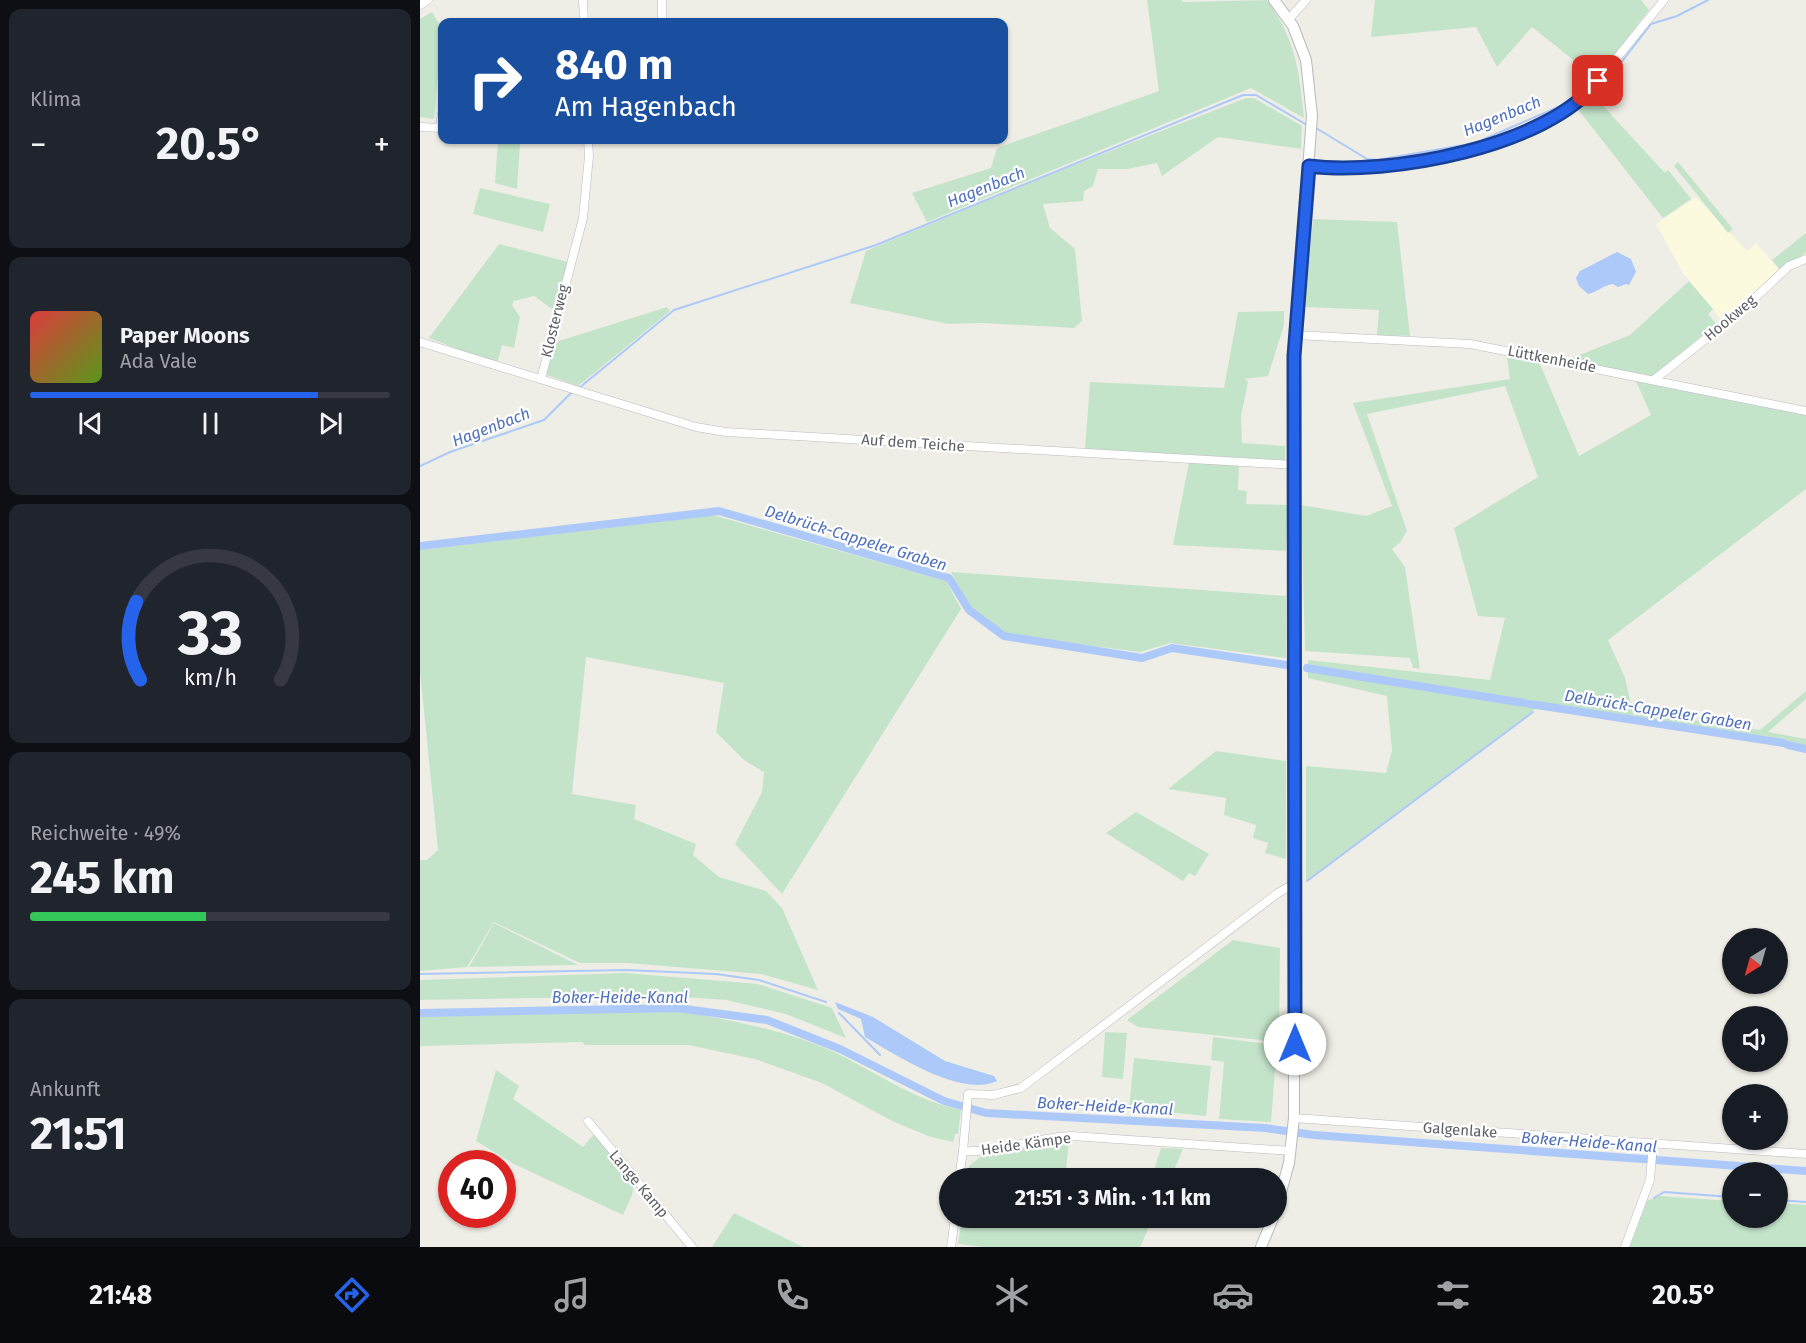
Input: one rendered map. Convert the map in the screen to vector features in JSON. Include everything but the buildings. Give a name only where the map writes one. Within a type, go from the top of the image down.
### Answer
[{"type":"street","points":[[420,5],[428,0]]},
{"type":"street","points":[[583,0],[584,18]]},
{"type":"street","points":[[662,0],[662,18]]},
{"type":"street","points":[[1274,0],[1289,19],[1306,60],[1312,116],[1294,335],[1293,1128],[1286,1168]]},
{"type":"street","points":[[1289,19],[1306,0]]},
{"type":"street","points":[[1309,166],[1370,166],[1446,157],[1472,152],[1511,137],[1571,107],[1585,97],[1664,0]]},
{"type":"street","points":[[420,127],[438,128]]},
{"type":"street","name":"Klosterweg","points":[[420,342],[541,378],[583,218],[588,144]]},
{"type":"street","name":"Hookweg","points":[[1655,379],[1741,310],[1789,266],[1806,259]]},
{"type":"street","name":"Lüttkenheide","points":[[1294,335],[1470,344],[1655,379],[1806,411]]},
{"type":"street","name":"Auf dem Teiche","points":[[541,378],[696,427],[726,432],[1293,465]]},
{"type":"street","name":"Heide Kämpe","points":[[1291,1150],[1072,1136],[1039,1140],[997,1150],[963,1151],[968,1094],[993,1095],[1021,1088],[1278,893],[1294,884]]},
{"type":"street","name":"Lange Kamp","points":[[588,1121],[692,1247]]},
{"type":"street","name":"Galgenlake","points":[[1293,1128],[1806,1154]]},
{"type":"street","points":[[1625,1247],[1652,1168],[1653,1148]]},
{"type":"street","points":[[961,1168],[963,1151]]},
{"type":"street","points":[[951,1247],[954,1228]]},
{"type":"street","points":[[1261,1247],[1270,1228]]},
{"type":"shaded area","points":[[1696,197],[1747,251],[1756,243],[1780,271],[1721,319],[1683,273],[1656,224]]},
{"type":"green space","points":[[1147,0],[1182,0],[1183,2],[1267,0],[1290,42],[1298,70],[1304,118],[1251,88],[927,222],[912,193],[991,168],[997,148],[1159,91]]},
{"type":"green space","points":[[1375,0],[1641,0],[1649,10],[1596,78],[1532,27],[1497,67],[1476,27],[1371,37]]},
{"type":"green space","points":[[432,12],[438,22],[438,74],[434,119],[420,117],[420,19]]},
{"type":"green space","points":[[1591,93],[1665,173],[1668,170],[1691,199],[1663,218],[1577,108]]},
{"type":"green space","points":[[1246,98],[1254,98],[1302,126],[1301,149],[1218,137],[1162,176],[1157,163],[1127,169],[1098,169],[1093,186],[1084,191],[1083,201],[1043,204],[1050,228],[1075,249],[1082,321],[1074,328],[983,323],[948,324],[850,303],[866,251],[1038,179]]},
{"type":"green space","points":[[498,144],[520,144],[517,189],[495,183]]},
{"type":"green space","points":[[1678,162],[1733,229],[1728,233],[1674,166]]},
{"type":"green space","points":[[480,188],[550,204],[543,232],[473,214]]},
{"type":"green space","points":[[1313,219],[1397,222],[1410,336],[1377,335],[1379,310],[1305,307]]},
{"type":"green space","points":[[1806,233],[1806,252],[1781,271],[1772,260]]},
{"type":"green space","points":[[499,244],[568,262],[555,311],[534,296],[514,301],[512,305],[520,317],[514,348],[502,345],[497,364],[429,338]]},
{"type":"green space","points":[[1689,281],[1713,309],[1708,314],[1716,324],[1652,377],[1650,383],[1806,415],[1806,489],[1608,640],[1625,678],[1634,718],[1538,703],[1533,711],[1306,881],[1306,766],[1386,773],[1392,751],[1387,696],[1308,678],[1308,660],[1490,680],[1505,618],[1478,616],[1454,528],[1538,477],[1505,386],[1367,414],[1407,531],[1400,543],[1392,549],[1405,567],[1420,669],[1413,668],[1410,658],[1305,651],[1301,505],[1366,516],[1392,506],[1353,403],[1510,379],[1506,351],[1537,357],[1579,456],[1651,415],[1632,372],[1567,360],[1630,335]]},
{"type":"green space","points":[[667,307],[670,311],[578,386],[547,375],[546,369],[556,342]]},
{"type":"green space","points":[[1284,311],[1284,325],[1268,376],[1245,379],[1248,382],[1241,416],[1242,443],[1285,446],[1285,460],[1085,449],[1090,382],[1224,388],[1238,312]]},
{"type":"green space","points":[[1189,462],[1239,464],[1238,490],[1247,491],[1246,504],[1288,505],[1286,551],[1173,545]]},
{"type":"green space","points":[[709,514],[946,581],[961,609],[782,894],[735,844],[762,792],[764,772],[744,760],[716,732],[724,683],[586,657],[572,794],[636,805],[634,819],[696,844],[693,855],[719,877],[766,891],[782,908],[818,990],[761,974],[627,963],[580,963],[494,922],[467,967],[420,971],[420,860],[427,860],[438,850],[420,671],[420,550]]},
{"type":"green space","points":[[951,572],[1286,596],[1286,658],[1170,643],[1140,652],[1006,635],[969,606]]},
{"type":"green space","points":[[1806,691],[1806,699],[1768,732],[1806,739],[1806,747],[1636,718],[1634,711],[1760,730]]},
{"type":"green space","points":[[1216,751],[1286,761],[1286,859],[1265,853],[1268,843],[1253,838],[1256,825],[1224,815],[1226,798],[1168,789]]},
{"type":"green space","points":[[1136,812],[1209,854],[1195,876],[1189,873],[1183,881],[1106,833]]},
{"type":"green space","points":[[494,923],[578,965],[469,967]]},
{"type":"green space","points":[[1233,940],[1280,948],[1279,1042],[1138,1027],[1127,1020]]},
{"type":"green space","points":[[626,973],[758,984],[832,1008],[846,1038],[786,1014],[726,1000],[670,996],[420,1000],[420,980]]},
{"type":"green space","points":[[676,1010],[760,1027],[821,1046],[914,1094],[961,1110],[958,1134],[955,1134],[953,1142],[931,1137],[892,1121],[822,1083],[755,1059],[688,1045],[585,1045],[582,1042],[420,1046],[420,1015]]},
{"type":"green space","points":[[1105,1032],[1127,1033],[1123,1079],[1102,1077]]},
{"type":"green space","points":[[1213,1037],[1277,1045],[1271,1122],[1219,1119],[1224,1062],[1211,1060]]},
{"type":"green space","points":[[1134,1058],[1211,1066],[1206,1116],[1129,1108]]},
{"type":"green space","points":[[496,1070],[519,1086],[513,1099],[583,1147],[594,1134],[634,1184],[632,1195],[623,1215],[516,1165],[516,1150],[491,1150],[476,1141]]},
{"type":"green space","points":[[1069,1141],[1066,1168],[969,1168],[980,1157]]},
{"type":"green space","points":[[1161,1148],[1183,1149],[1175,1168],[1155,1168]]},
{"type":"green space","points":[[1659,1196],[1722,1200],[1722,1228],[1788,1228],[1788,1204],[1806,1205],[1806,1247],[1630,1247],[1647,1201]]},
{"type":"green space","points":[[734,1213],[803,1247],[712,1247]]},
{"type":"green space","points":[[960,1228],[1149,1228],[1140,1247],[984,1247],[958,1244]]},
{"type":"water","points":[[1617,252],[1631,259],[1636,272],[1629,285],[1618,287],[1613,284],[1588,294],[1579,286],[1576,278],[1580,271]]},
{"type":"water","points":[[835,1002],[873,1017],[945,1061],[994,1076],[997,1081],[982,1085],[966,1084],[929,1072],[865,1037],[861,1019],[838,1009]]},
{"type":"waterway","name":"Hagenbach","points":[[1596,95],[1651,24],[1677,16],[1708,0]]},
{"type":"waterway","name":"Hagenbach","points":[[579,388],[674,310],[876,245],[1243,95],[1256,95],[1307,125]]},
{"type":"waterway","name":"Hagenbach","points":[[1316,128],[1367,159],[1377,160],[1475,143],[1581,97]]},
{"type":"waterway","name":"Hagenbach","points":[[420,466],[450,452],[544,420],[572,392]]},
{"type":"waterway","name":"Delbrück-Cappeler Graben","points":[[420,546],[719,511],[949,578],[969,610],[1004,636],[1142,658],[1172,648],[1293,666]]},
{"type":"waterway","name":"Delbrück-Cappeler Graben","points":[[1307,668],[1524,703]]},
{"type":"waterway","name":"Delbrück-Cappeler Graben","points":[[1530,704],[1783,743]]},
{"type":"waterway","points":[[1307,881],[1533,712]]},
{"type":"waterway","name":"Delbrück-Cappeler Graben","points":[[1788,745],[1806,749]]},
{"type":"waterway","points":[[420,974],[626,970],[716,974],[759,980],[826,1002]]},
{"type":"waterway","name":"Boker-Heide-Kanal","points":[[420,1013],[677,1008],[767,1020],[840,1049],[944,1101],[986,1113],[1265,1128],[1314,1135],[1806,1171]]},
{"type":"waterway","points":[[839,1013],[880,1055]]},
{"type":"waterway","points":[[1654,1198],[1664,1192],[1722,1196]]},
{"type":"waterway","points":[[1788,1201],[1806,1202]]},
{"type":"route","points":[[1295,1044],[1294,335],[1309,166],[1370,166],[1457,156],[1472,152],[1576,105],[1598,81]]}]
